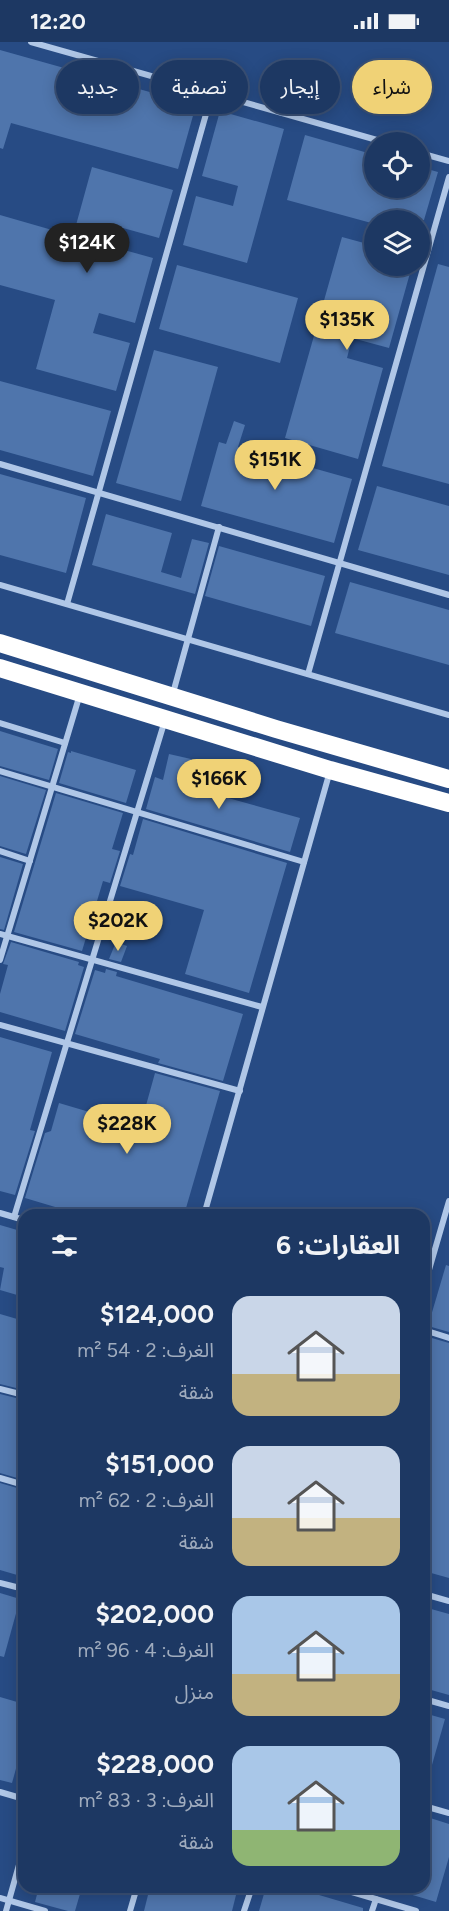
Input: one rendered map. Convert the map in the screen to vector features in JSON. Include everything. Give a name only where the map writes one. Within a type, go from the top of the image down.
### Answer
[{"type":"highway","points":[[0,643],[276,729],[449,779]]},
{"type":"highway","points":[[0,668],[330,770],[449,803]]},
{"type":"street","points":[[31,42],[151,76]]},
{"type":"street","points":[[248,103],[364,136]]},
{"type":"street","points":[[67,604],[206,114]]},
{"type":"street","points":[[430,156],[449,161]]},
{"type":"street","points":[[308,674],[449,177]]},
{"type":"street","points":[[0,464],[449,595]]},
{"type":"street","points":[[172,697],[219,528]]},
{"type":"street","points":[[0,585],[449,716]]},
{"type":"street","points":[[0,960],[4,935],[30,861],[80,693]]},
{"type":"street","points":[[14,1217],[165,720]]},
{"type":"street","points":[[0,723],[65,743]]},
{"type":"street","points":[[206,1209],[330,770]]},
{"type":"street","points":[[0,771],[304,862]]},
{"type":"street","points":[[0,851],[30,861]]},
{"type":"street","points":[[4,935],[262,1007]]},
{"type":"street","points":[[0,1025],[240,1091]]},
{"type":"street","points":[[430,1266],[449,1201]]},
{"type":"street","points":[[0,1213],[18,1218]]},
{"type":"street","points":[[430,1332],[449,1338]]},
{"type":"street","points":[[0,1389],[18,1394]]},
{"type":"street","points":[[0,1478],[18,1483]]},
{"type":"street","points":[[0,1583],[18,1588]]},
{"type":"street","points":[[430,1596],[449,1601]]},
{"type":"street","points":[[430,1701],[449,1706]]},
{"type":"street","points":[[0,1792],[18,1797]]},
{"type":"street","points":[[430,1808],[449,1813]]},
{"type":"street","points":[[6,1911],[18,1867]]},
{"type":"street","points":[[130,1911],[135,1893]]},
{"type":"street","points":[[244,1911],[250,1893]]},
{"type":"street","points":[[356,1893],[416,1911]]},
{"type":"street","points":[[0,1898],[45,1911]]},
{"type":"street","points":[[372,1911],[376,1899]]},
{"type":"building","points":[[0,50],[56,66],[56,114],[139,114],[139,89],[151,92],[151,114],[193,114],[178,169],[11,123],[3,149],[0,148]]},
{"type":"building","points":[[219,114],[231,114],[284,129],[247,263],[183,245],[196,196],[233,206],[238,186],[202,176]]},
{"type":"building","points":[[305,135],[364,152],[364,198],[430,198],[430,170],[438,172],[427,210],[364,210],[364,221],[287,200]]},
{"type":"building","points":[[92,167],[173,190],[159,238],[123,228],[117,248],[153,258],[135,323],[99,313],[93,333],[130,343],[116,391],[36,369],[55,300],[0,285],[0,215],[73,236]]},
{"type":"building","points":[[342,237],[364,243],[364,276],[409,276],[389,348],[352,338],[347,358],[383,368],[358,459],[285,438]]},
{"type":"building","points":[[438,264],[449,267],[449,484],[382,466]]},
{"type":"building","points":[[177,265],[298,298],[280,363],[159,329]]},
{"type":"building","points":[[154,350],[218,367],[181,501],[116,483]]},
{"type":"building","points":[[0,381],[111,411],[93,476],[0,450]]},
{"type":"building","points":[[234,421],[245,425],[238,447],[352,479],[334,543],[201,506],[219,442],[226,444]]},
{"type":"building","points":[[0,474],[86,498],[66,573],[0,555]]},
{"type":"building","points":[[377,486],[449,506],[449,575],[358,550]]},
{"type":"building","points":[[106,514],[172,533],[161,572],[181,578],[192,539],[209,543],[195,594],[92,565]]},
{"type":"building","points":[[219,546],[325,576],[311,626],[205,596]]},
{"type":"building","points":[[350,582],[449,610],[449,665],[335,633]]},
{"type":"building","points":[[0,731],[58,749],[49,780],[0,766]]},
{"type":"building","points":[[71,751],[136,770],[126,803],[59,783],[68,752],[71,753]]},
{"type":"building","points":[[169,754],[191,759],[185,786],[300,818],[290,852],[146,809],[155,777],[163,780]]},
{"type":"building","points":[[0,776],[46,790],[26,854],[0,846]]},
{"type":"building","points":[[56,793],[123,813],[112,849],[120,851],[110,883],[103,881],[82,951],[14,932]]},
{"type":"building","points":[[143,819],[287,863],[249,993],[185,974],[204,910],[120,886],[130,854],[133,855]]},
{"type":"building","points":[[0,857],[23,864],[4,930],[0,929]]},
{"type":"building","points":[[11,942],[79,962],[78,965],[84,967],[65,1031],[0,1012],[0,994],[8,965],[3,964]]},
{"type":"building","points":[[116,942],[127,946],[121,962],[109,959]]},
{"type":"building","points":[[106,969],[117,972],[116,976],[243,1014],[223,1081],[158,1063],[160,1059],[75,1034],[95,970],[105,973]]},
{"type":"building","points":[[0,1037],[52,1052],[30,1130],[35,1131],[15,1195],[0,1191]]},
{"type":"building","points":[[155,1073],[220,1091],[186,1209],[62,1209],[25,1198],[45,1133],[51,1131],[59,1103],[140,1127]]},
{"type":"building","points":[[0,1225],[18,1230],[18,1295],[0,1290],[4,1268],[0,1267]]},
{"type":"building","points":[[446,1265],[449,1266],[449,1332],[430,1327],[430,1319]]},
{"type":"building","points":[[0,1314],[18,1319],[18,1388],[0,1384]]},
{"type":"building","points":[[430,1337],[449,1343],[449,1578],[430,1573]]},
{"type":"building","points":[[0,1394],[18,1398],[18,1478],[0,1473]]},
{"type":"building","points":[[0,1483],[18,1488],[18,1575],[0,1570]]},
{"type":"building","points":[[0,1593],[18,1598],[18,1606],[4,1657],[0,1656]]},
{"type":"building","points":[[430,1609],[449,1614],[449,1695],[430,1690]]},
{"type":"building","points":[[0,1697],[18,1702],[18,1762],[12,1783],[0,1780]]},
{"type":"building","points":[[430,1715],[445,1719],[430,1772]]},
{"type":"building","points":[[430,1818],[449,1824],[449,1857],[436,1902],[406,1893],[430,1893]]},
{"type":"building","points":[[37,1893],[80,1893],[75,1911],[35,1902]]},
{"type":"building","points":[[148,1893],[236,1893],[232,1911],[144,1911]]},
{"type":"building","points":[[264,1893],[312,1893],[363,1908],[363,1911],[259,1911]]}]
